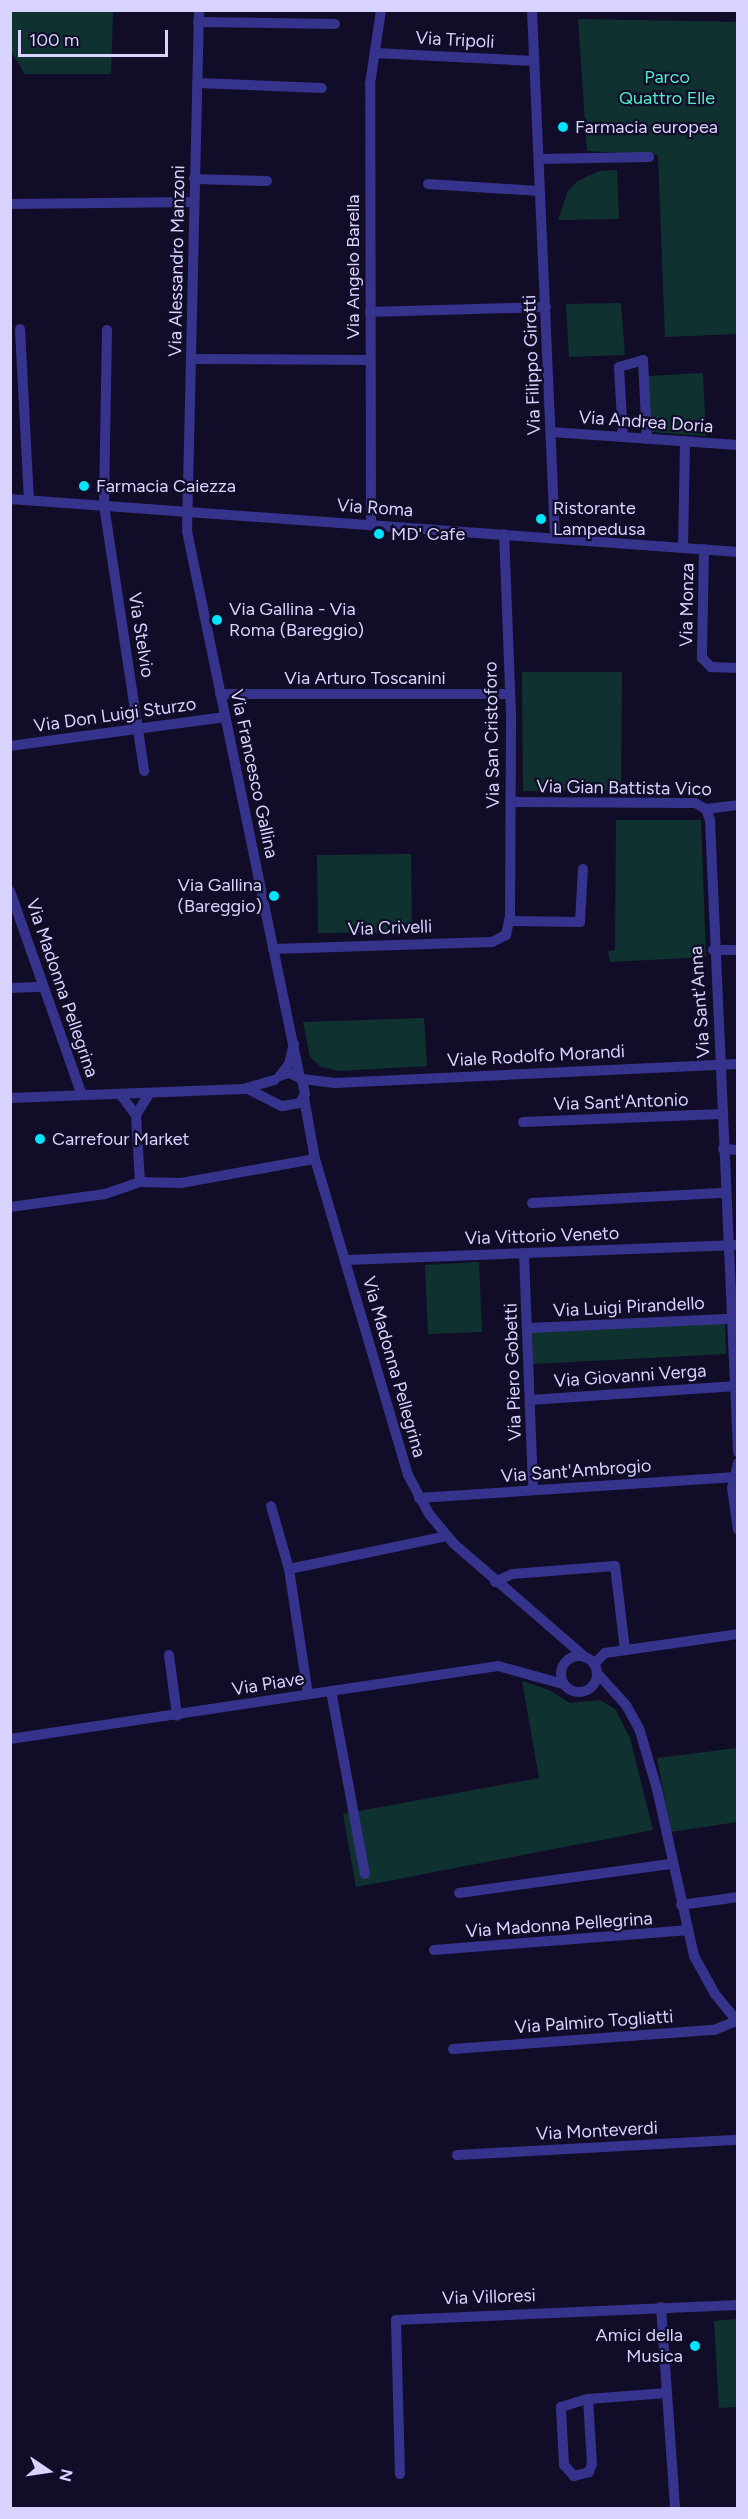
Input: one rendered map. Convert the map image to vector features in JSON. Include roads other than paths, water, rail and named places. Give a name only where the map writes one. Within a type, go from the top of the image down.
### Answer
[{"type":"street","name":"Via Angelo Barella","points":[[371,524],[370,84],[381,10]]},
{"type":"street","name":"Via Filippo Girotti","points":[[532,10],[555,537]]},
{"type":"street","points":[[198,16],[335,24]]},
{"type":"street","name":"Via Alessandro Manzoni","points":[[189,511],[198,16]]},
{"type":"street","name":"Via Tripoli","points":[[375,53],[534,61]]},
{"type":"street","points":[[197,83],[322,88]]},
{"type":"street","points":[[538,159],[649,157]]},
{"type":"street","points":[[194,179],[267,181]]},
{"type":"street","points":[[428,184],[540,191]]},
{"type":"street","points":[[10,204],[194,202]]},
{"type":"street","points":[[370,312],[546,308]]},
{"type":"street","points":[[20,329],[29,499]]},
{"type":"street","name":"Via Stelvio","points":[[107,330],[104,505],[144,771]]},
{"type":"street","points":[[192,359],[370,360]]},
{"type":"street","points":[[623,437],[619,367],[643,360],[647,439]]},
{"type":"street","name":"Via Andrea Doria","points":[[551,432],[738,445]]},
{"type":"street","points":[[683,547],[685,441]]},
{"type":"street","name":"Via Roma","points":[[10,499],[738,552]]},
{"type":"street","name":"Via Francesco Gallina","points":[[189,511],[187,531],[301,1078]]},
{"type":"street","name":"Via San Cristoforo","points":[[504,534],[511,802],[509,921],[506,935]]},
{"type":"street","name":"Via Monza","points":[[704,549],[702,658],[711,667],[738,668]]},
{"type":"street","name":"Via Arturo Toscanini","points":[[220,694],[509,694]]},
{"type":"street","name":"Via Don Luigi Sturzo","points":[[10,746],[225,717]]},
{"type":"street","name":"Via Gian Battista Vico","points":[[511,802],[695,803],[706,809],[738,806]]},
{"type":"street","name":"Via Sant'Anna","points":[[706,809],[710,820],[712,950],[721,1064],[723,1149],[733,1245],[731,1319],[738,1452]]},
{"type":"street","points":[[509,921],[580,922],[583,869]]},
{"type":"street","name":"Via Madonna Pellegrina","points":[[10,891],[82,1095]]},
{"type":"street","name":"Via Crivelli","points":[[273,949],[492,942],[506,935]]},
{"type":"street","points":[[712,950],[738,950]]},
{"type":"street","points":[[10,988],[43,987]]},
{"type":"street","points":[[275,1100],[272,1090],[277,1078],[291,1060],[294,1043]]},
{"type":"street","name":"Viale Rodolfo Morandi","points":[[301,1078],[335,1083],[738,1064]]},
{"type":"street","points":[[10,1098],[243,1089],[289,1073],[301,1078],[304,1096],[288,1107],[243,1089]]},
{"type":"street","name":"Viale Rodolfo Morandi","points":[[304,1096],[335,1083]]},
{"type":"street","points":[[136,1115],[150,1093]]},
{"type":"street","points":[[120,1094],[136,1115],[140,1182]]},
{"type":"street","name":"Via Madonna Pellegrina","points":[[304,1096],[307,1128],[315,1160],[347,1260],[396,1443],[419,1498],[447,1536],[592,1665],[616,1694],[639,1728],[686,1930],[703,1975],[737,2021]]},
{"type":"street","name":"Via Madonna Pellegrina","points":[[288,1107],[299,1113],[307,1128]]},
{"type":"street","name":"Via Sant'Antonio","points":[[523,1122],[721,1114]]},
{"type":"street","points":[[723,1149],[738,1149]]},
{"type":"street","points":[[10,1207],[105,1194],[140,1182],[181,1183],[315,1160]]},
{"type":"street","points":[[532,1203],[726,1193]]},
{"type":"street","name":"Via Vittorio Veneto","points":[[347,1260],[733,1245]]},
{"type":"street","name":"Via Piero Gobetti","points":[[524,1254],[529,1328],[533,1490]]},
{"type":"street","name":"Via Luigi Pirandello","points":[[529,1328],[731,1319]]},
{"type":"street","name":"Via Giovanni Verga","points":[[530,1400],[733,1386]]},
{"type":"street","points":[[738,1463],[735,1485],[738,1530]]},
{"type":"street","name":"Via Sant'Ambrogio","points":[[419,1498],[533,1490],[735,1485]]},
{"type":"street","points":[[271,1506],[289,1569],[308,1695]]},
{"type":"street","points":[[289,1569],[447,1536]]},
{"type":"street","points":[[495,1581],[512,1574],[615,1566],[626,1650]]},
{"type":"street","points":[[591,1688],[592,1665],[605,1653],[738,1634]]},
{"type":"street","points":[[557,1635],[563,1665],[562,1684],[577,1693],[591,1688],[616,1694]]},
{"type":"street","points":[[169,1655],[177,1715]]},
{"type":"street","points":[[563,1665],[572,1657],[592,1665]]},
{"type":"street","name":"Via Piave","points":[[530,1675],[563,1665]]},
{"type":"street","name":"Via Piave","points":[[10,1739],[498,1666],[562,1684]]},
{"type":"street","points":[[331,1691],[365,1874]]},
{"type":"street","points":[[459,1893],[672,1864]]},
{"type":"street","points":[[681,1905],[738,1897]]},
{"type":"street","name":"Via Madonna Pellegrina","points":[[434,1950],[686,1930]]},
{"type":"street","name":"Via Palmiro Togliatti","points":[[453,2049],[714,2030],[737,2021]]},
{"type":"street","name":"Via Monteverdi","points":[[458,2155],[738,2140]]},
{"type":"street","name":"Via Villoresi","points":[[400,2474],[396,2320],[738,2305]]},
{"type":"street","points":[[661,2307],[675,2508]]},
{"type":"street","points":[[588,2399],[592,2464],[583,2475],[574,2476],[564,2465],[561,2407],[588,2399],[667,2393]]},
{"type":"place","name":"Farmacia europea","points":[[563,127]]},
{"type":"place","name":"Farmacia Caiezza","points":[[84,486]]},
{"type":"place","name":"Ristorante Lampedusa","points":[[541,519]]},
{"type":"place","name":"MD' Cafe","points":[[379,534]]},
{"type":"place","name":"Via Gallina - Via Roma (Bareggio)","points":[[217,620]]},
{"type":"place","name":"Via Gallina (Bareggio)","points":[[274,896]]},
{"type":"place","name":"Carrefour Market","points":[[40,1139]]},
{"type":"place","name":"Amici della Musica","points":[[695,2346]]},
{"type":"park label","name":"Parco Quattro Elle","points":[[667,88]]}]
